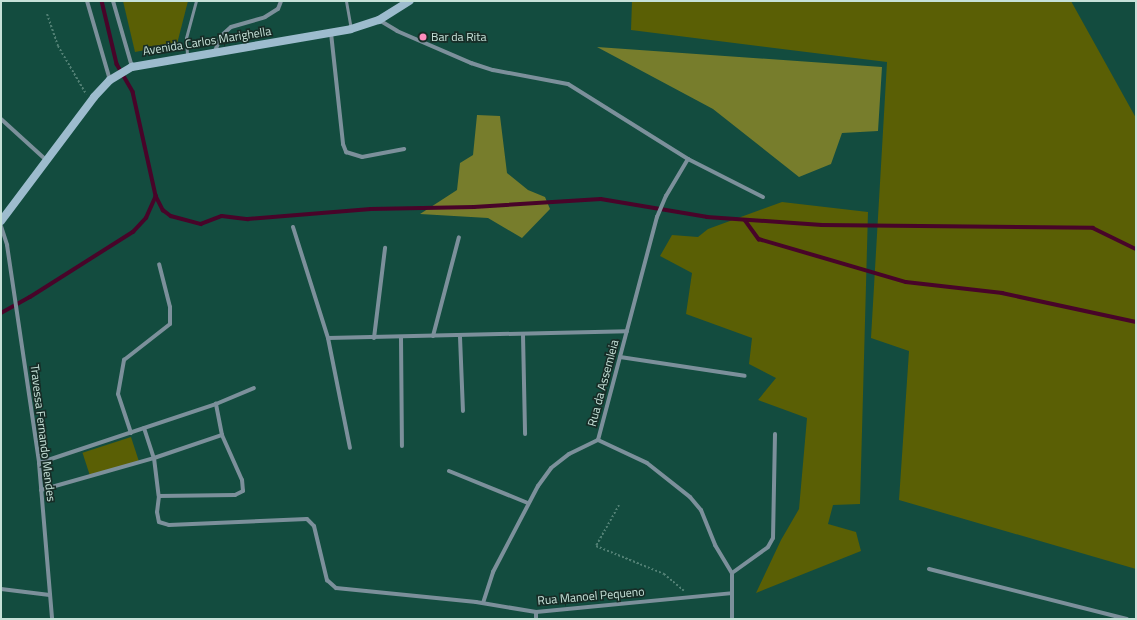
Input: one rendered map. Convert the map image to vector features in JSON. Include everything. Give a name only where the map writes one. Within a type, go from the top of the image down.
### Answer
[{"type":"street","points":[[87,1],[114,77]]},
{"type":"street","points":[[113,1],[130,68]]},
{"type":"street","points":[[215,50],[220,36],[231,27],[265,17],[278,9],[282,1]]},
{"type":"street","name":"Avenida Carlos Marighella","points":[[1,221],[90,102],[114,77],[130,68],[215,50],[351,29],[379,20],[410,1]]},
{"type":"street","points":[[379,20],[397,31],[471,63],[493,70],[568,84],[688,159],[763,197]]},
{"type":"street","points":[[330,33],[343,144],[346,152],[362,157],[404,149]]},
{"type":"street","points":[[1,119],[46,160]]},
{"type":"street","name":"Rua da Assemleia","points":[[483,603],[494,572],[528,503],[552,468],[569,454],[598,440],[657,217],[666,196],[688,159]]},
{"type":"street","name":"Travessa Fernando Mendes","points":[[1,226],[7,246],[38,463],[52,619]]},
{"type":"street","points":[[293,227],[328,338],[350,448]]},
{"type":"street","points":[[433,336],[458,237]]},
{"type":"street","points":[[374,338],[385,248]]},
{"type":"street","points":[[131,433],[118,394],[124,360],[170,324],[170,307],[160,264]]},
{"type":"street","points":[[328,338],[401,338],[433,336],[460,337],[627,330]]},
{"type":"street","points":[[523,335],[525,434]]},
{"type":"street","points":[[460,337],[463,411]]},
{"type":"street","points":[[401,338],[402,446]]},
{"type":"street","points":[[620,357],[745,376]]},
{"type":"street","points":[[38,463],[216,404],[254,388]]},
{"type":"street","points":[[144,428],[154,458],[159,496],[235,495],[243,491],[242,480],[222,435],[216,404]]},
{"type":"street","points":[[732,573],[768,547],[773,538],[775,434]]},
{"type":"street","points":[[41,490],[154,458],[222,435]]},
{"type":"street","points":[[598,440],[647,463],[690,497],[701,510],[715,545],[732,573],[732,619]]},
{"type":"street","points":[[449,471],[528,503]]},
{"type":"street","name":"Rua Manoel Pequeno","points":[[159,496],[157,517],[159,522],[169,525],[307,520],[314,526],[327,580],[332,587],[483,603],[536,612],[732,593]]},
{"type":"street","points":[[929,568],[1127,619]]},
{"type":"street","points":[[1,589],[50,595]]},
{"type":"street","points":[[536,612],[536,619]]},
{"type":"lane","points":[[187,55],[186,38],[196,1]]},
{"type":"lane","points":[[346,1],[351,29]]},
{"type":"path","points":[[47,14],[58,46],[90,102]]},
{"type":"path","points":[[619,505],[596,546],[664,574],[691,596]]},
{"type":"shaded area","points":[[123,1],[188,1],[177,44],[135,52]]},
{"type":"shaded area","points":[[632,1],[1071,1],[1136,118],[1136,569],[899,500],[909,351],[871,338],[887,62],[631,30]]},
{"type":"shaded area","points":[[782,202],[868,212],[860,504],[833,505],[828,524],[856,532],[861,551],[756,593],[781,540],[799,509],[807,418],[758,400],[776,378],[749,364],[752,338],[686,314],[692,273],[660,256],[672,235],[698,237],[708,229]]},
{"type":"shaded area","points":[[131,437],[139,461],[90,477],[82,453]]},
{"type":"green space","points":[[597,47],[882,67],[878,131],[842,133],[831,164],[799,177],[713,109]]},
{"type":"green space","points":[[477,115],[500,116],[507,173],[528,190],[545,197],[550,209],[522,238],[488,218],[420,214],[457,190],[460,163],[473,155]]},
{"type":"waterway","points":[[102,1],[117,64],[133,92],[156,196],[163,210],[171,216],[201,224],[222,216],[248,219],[371,209],[474,207],[601,199],[707,217],[822,225],[1093,228],[1136,249]]},
{"type":"waterway","points":[[1,313],[30,297],[133,232],[146,218],[156,196]]},
{"type":"waterway","points":[[745,220],[759,239],[906,282],[1002,293],[1136,322]]},
{"type":"place","name":"Bar da Rita","points":[[423,37]]}]
